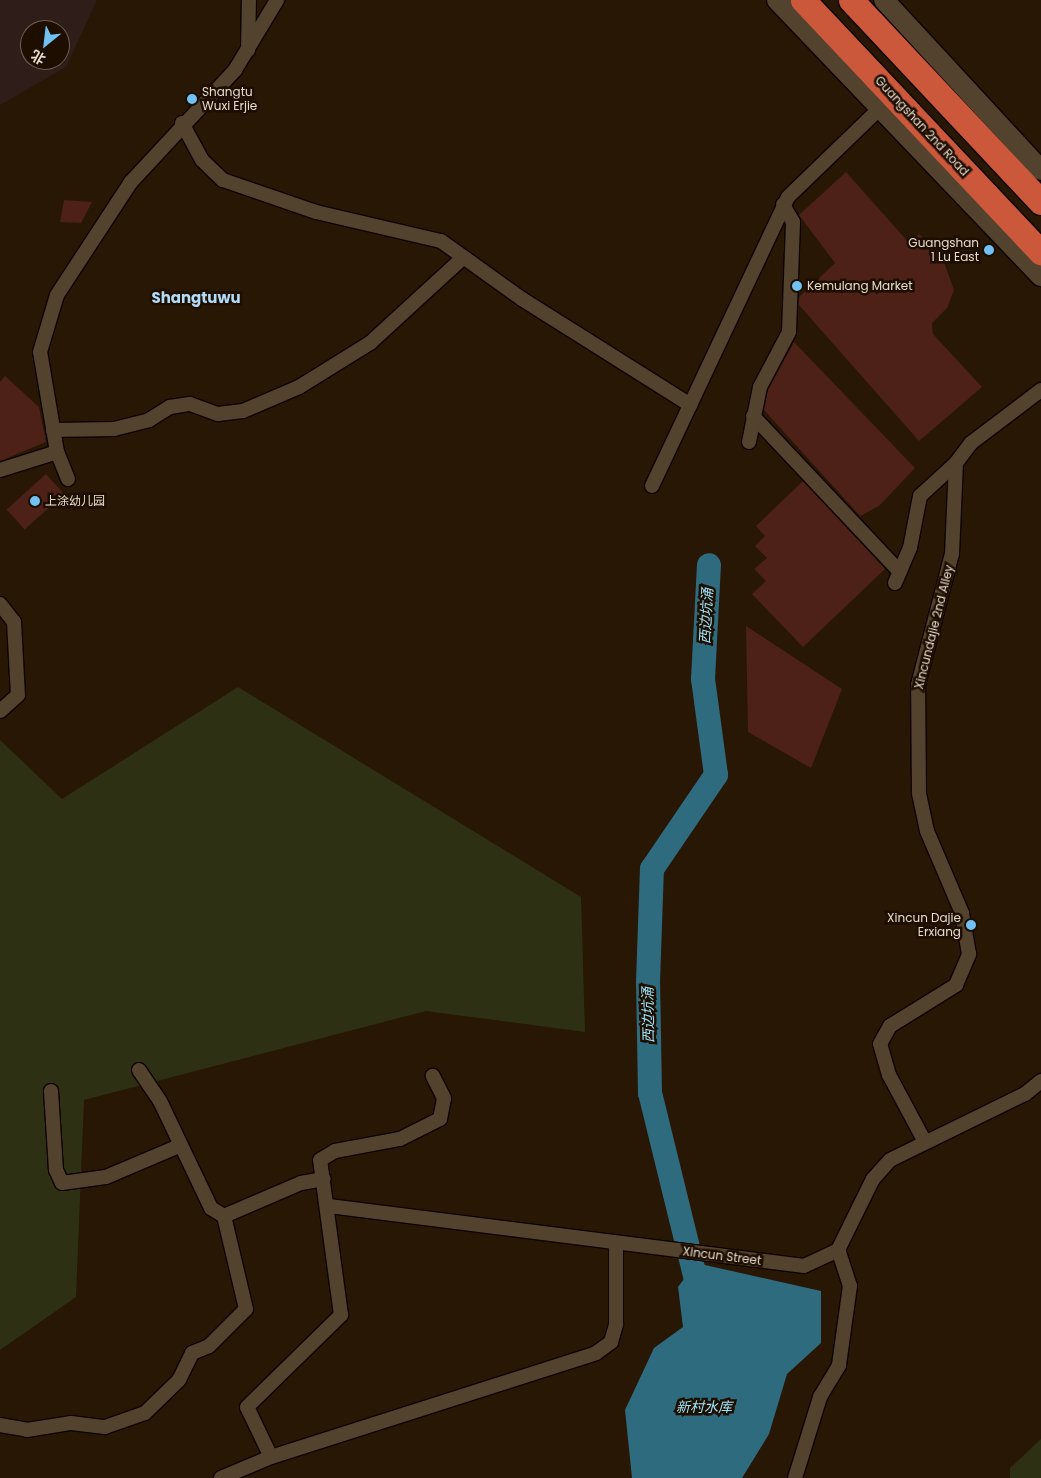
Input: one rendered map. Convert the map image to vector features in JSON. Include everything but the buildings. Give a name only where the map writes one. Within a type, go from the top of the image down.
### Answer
[{"type":"highway","name":"Guangshan 2nd Road","points":[[803,0],[1041,253]]},
{"type":"highway","points":[[851,0],[1041,202]]},
{"type":"street","points":[[248,0],[248,54]]},
{"type":"street","points":[[68,479],[57,452],[40,352],[57,295],[131,182],[182,123],[248,54],[277,0]]},
{"type":"street","points":[[777,0],[879,109],[1041,276]]},
{"type":"street","points":[[884,0],[1041,170]]},
{"type":"street","points":[[652,486],[783,205],[795,187],[879,109]]},
{"type":"street","points":[[182,123],[202,160],[223,180],[316,212],[441,241],[522,299],[690,405]]},
{"type":"street","points":[[748,442],[752,416],[760,386],[789,332],[793,222],[783,205]]},
{"type":"street","points":[[53,430],[114,429],[149,420],[170,406],[190,404],[218,414],[243,412],[299,387],[370,343],[464,257]]},
{"type":"street","points":[[752,416],[898,577],[910,548],[920,496],[956,464],[971,443],[1041,390]]},
{"type":"street","points":[[1,471],[57,452]]},
{"type":"street","name":"Xincundajie 2nd Alley","points":[[925,1142],[889,1075],[880,1044],[890,1026],[956,985],[969,954],[962,913],[927,831],[915,732],[918,685],[952,554],[956,464]]},
{"type":"street","points":[[0,604],[14,622],[18,695],[0,711]]},
{"type":"street","points":[[0,1425],[27,1430],[71,1423],[105,1427],[145,1413],[179,1380],[192,1354],[209,1346],[246,1309],[224,1216],[211,1208],[179,1146],[160,1101],[139,1070]]},
{"type":"street","points":[[271,1456],[247,1407],[342,1315],[329,1206],[320,1160],[335,1151],[400,1139],[440,1119],[444,1098],[433,1076]]},
{"type":"street","points":[[796,1478],[820,1397],[839,1365],[850,1286],[838,1250],[873,1179],[890,1160],[1025,1094],[1041,1081]]},
{"type":"street","points":[[52,1091],[56,1170],[62,1182],[106,1177],[179,1146]]},
{"type":"street","points":[[224,1216],[301,1183],[324,1179]]},
{"type":"street","name":"Xincun Street","points":[[329,1206],[804,1266],[838,1250]]},
{"type":"street","points":[[221,1478],[271,1456],[596,1353],[611,1342],[616,1324],[616,1243]]},
{"type":"shaded area","points":[[0,0],[97,0],[70,58],[70,20],[20,20],[20,70],[61,70],[0,105]]},
{"type":"green space","points":[[238,687],[581,897],[585,1032],[426,1011],[84,1100],[76,1297],[0,1350],[0,740],[62,799]]},
{"type":"green space","points":[[1041,1439],[1041,1478],[1010,1478],[1010,1468]]},
{"type":"water","name":"新村水库","points":[[696,1263],[821,1291],[821,1343],[787,1374],[769,1434],[742,1478],[632,1478],[625,1410],[654,1348],[683,1327],[678,1287]]},
{"type":"waterway","name":"西边坑涌","points":[[694,1300],[696,1280],[650,1093],[648,982],[652,869],[716,775],[703,679],[709,565]]},
{"type":"place","name":"Shangtu Wuxi Erjie","points":[[192,99]]},
{"type":"place","name":"Guangshan 1 Lu East","points":[[989,250]]},
{"type":"place","name":"Kemulang Market","points":[[797,286]]},
{"type":"place","name":"上涂幼儿园","points":[[35,501]]},
{"type":"place","name":"Xincun Dajie Erxiang","points":[[971,925]]},
{"type":"district","name":"Shangtuwu","points":[[196,298]]}]
